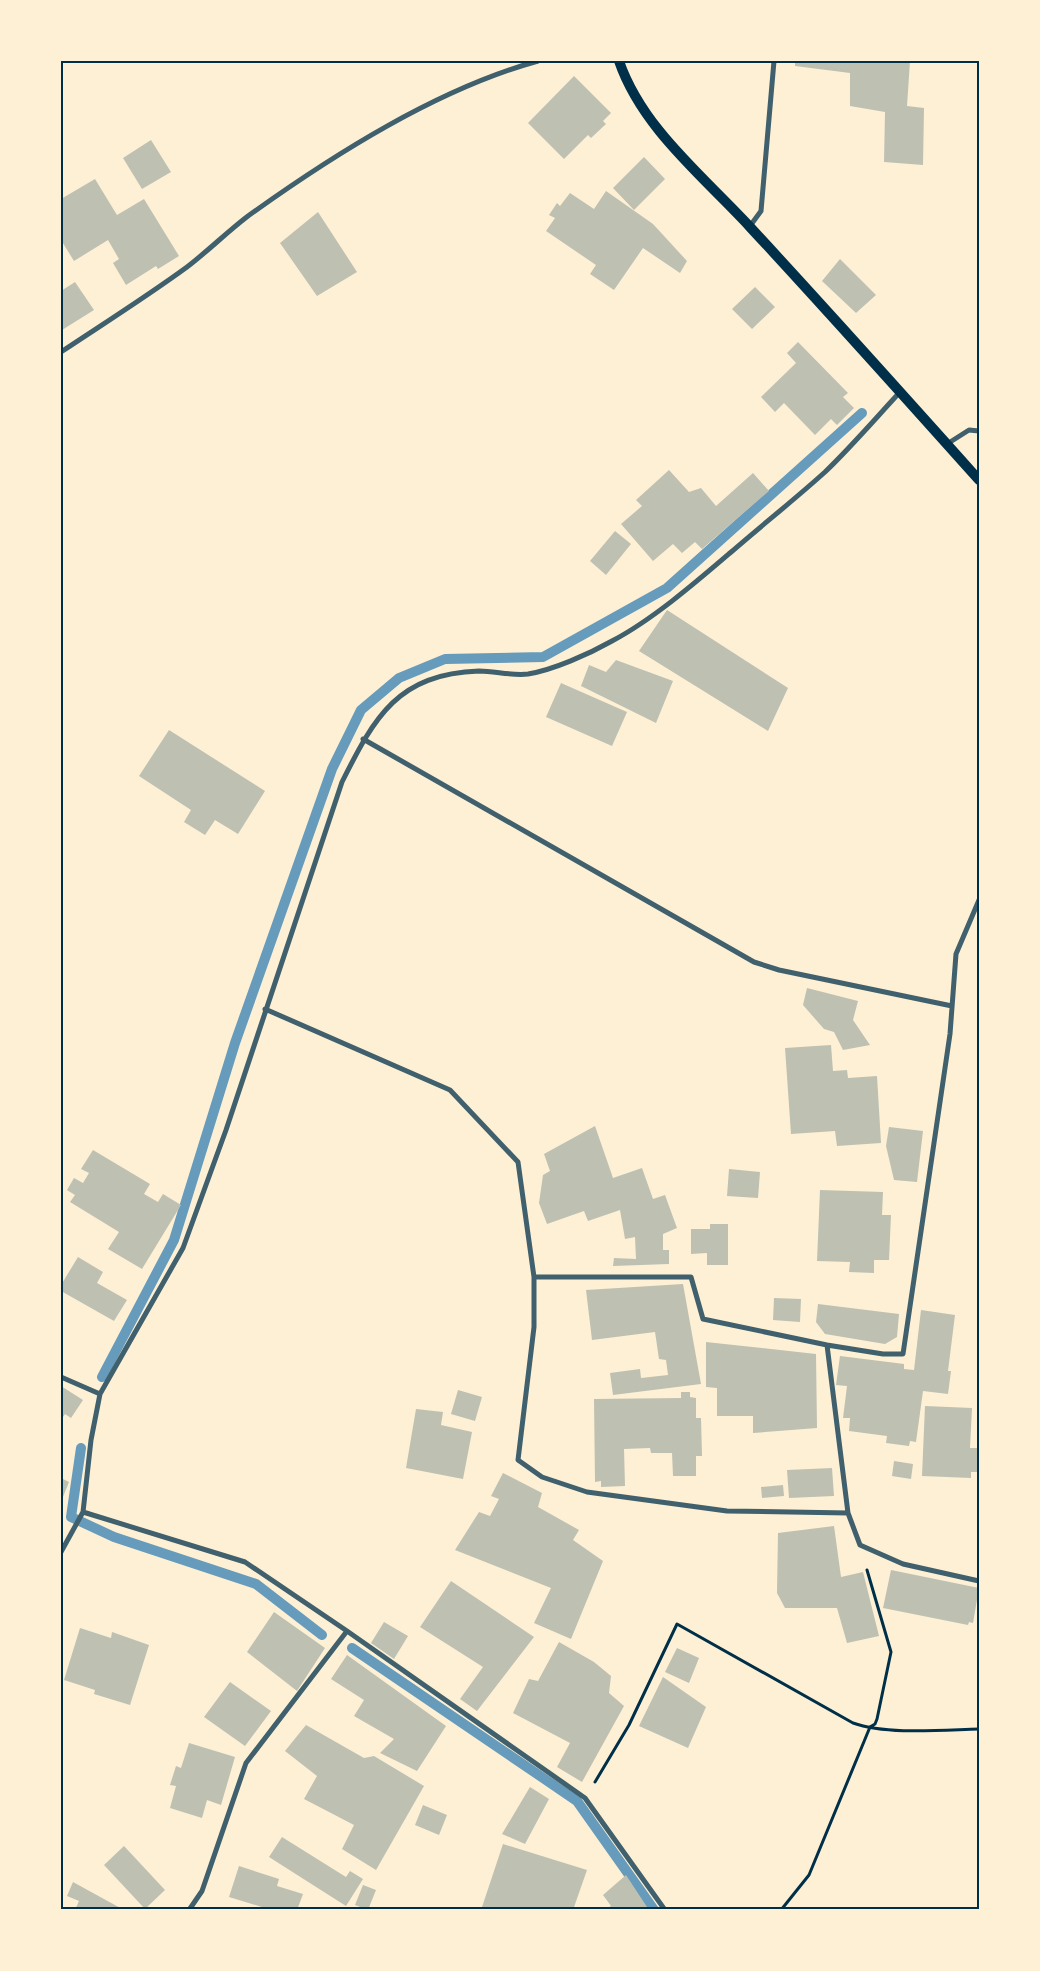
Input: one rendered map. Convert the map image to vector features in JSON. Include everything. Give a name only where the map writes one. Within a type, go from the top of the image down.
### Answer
[{"type":"main road","points":[[619,61],[640,103],[661,133],[750,226],[979,480]]},
{"type":"street","points":[[61,352],[188,267],[247,217],[331,160],[430,103],[505,70],[538,61]]},
{"type":"street","points":[[750,226],[761,211],[774,61]]},
{"type":"street","points":[[61,1552],[81,1514],[91,1440],[100,1394],[182,1248],[226,1130],[342,782],[363,739],[397,697],[416,684],[446,675],[479,671],[526,674],[540,671],[612,641],[686,591],[825,472],[900,392]]},
{"type":"street","points":[[947,444],[969,430],[979,431]]},
{"type":"street","points":[[363,739],[754,962],[779,970],[952,1006]]},
{"type":"street","points":[[534,1277],[691,1277],[703,1319],[883,1354],[903,1354],[952,1006],[956,954],[979,900]]},
{"type":"street","points":[[265,1009],[450,1090],[518,1162],[534,1277],[534,1327],[518,1460],[542,1476],[586,1492],[727,1511],[848,1513]]},
{"type":"street","points":[[827,1344],[848,1513],[860,1545],[902,1564],[979,1581]]},
{"type":"street","points":[[61,1376],[100,1394]]},
{"type":"street","points":[[81,1514],[245,1562],[347,1631],[586,1798],[665,1910]]},
{"type":"street","points":[[189,1910],[202,1891],[246,1763],[347,1631]]},
{"type":"path","points":[[781,1910],[808,1875],[870,1727],[875,1724],[877,1719],[891,1652],[860,1545]]},
{"type":"path","points":[[586,1798],[629,1725],[677,1624],[853,1723],[870,1727],[930,1731],[979,1729]]},
{"type":"building","points":[[795,61],[910,61],[907,106],[924,108],[923,165],[884,162],[885,112],[850,106],[850,73],[795,66]]},
{"type":"building","points":[[574,76],[611,113],[603,121],[606,124],[591,138],[588,135],[564,159],[528,123]]},
{"type":"building","points":[[151,140],[171,172],[142,189],[123,158]]},
{"type":"building","points":[[644,157],[665,179],[634,210],[613,188]]},
{"type":"building","points":[[95,179],[117,215],[144,199],[179,256],[158,269],[156,266],[126,285],[113,263],[119,259],[108,240],[74,261],[61,240],[61,199]]},
{"type":"building","points":[[606,191],[653,224],[687,261],[680,273],[643,248],[614,290],[590,274],[596,265],[546,231],[555,218],[549,215],[557,203],[560,206],[570,193],[594,209]]},
{"type":"building","points":[[318,212],[357,272],[317,296],[280,243]]},
{"type":"building","points":[[840,259],[876,295],[856,313],[822,281]]},
{"type":"building","points":[[75,282],[94,310],[62,330],[61,291]]},
{"type":"building","points":[[755,287],[775,307],[752,329],[732,309]]},
{"type":"building","points":[[798,342],[848,393],[843,397],[854,408],[837,425],[831,419],[815,435],[784,403],[775,412],[761,397],[796,363],[787,353]]},
{"type":"building","points":[[669,470],[689,492],[701,488],[716,506],[753,473],[769,491],[702,549],[695,542],[682,553],[673,544],[653,561],[621,524],[642,506],[636,500]]},
{"type":"building","points":[[615,531],[631,544],[606,575],[590,561]]},
{"type":"building","points":[[667,610],[788,688],[768,731],[639,651]]},
{"type":"building","points":[[616,660],[673,681],[656,723],[581,686],[589,665],[606,672]]},
{"type":"building","points":[[561,683],[627,712],[612,746],[546,717]]},
{"type":"building","points":[[169,730],[265,791],[238,834],[215,820],[205,835],[184,822],[191,810],[139,776]]},
{"type":"building","points":[[807,988],[858,1001],[853,1020],[870,1045],[843,1050],[834,1032],[824,1029],[803,1005]]},
{"type":"building","points":[[831,1045],[833,1071],[847,1070],[848,1078],[877,1076],[881,1143],[837,1146],[835,1131],[791,1134],[785,1048]]},
{"type":"building","points":[[595,1126],[613,1178],[642,1168],[653,1199],[665,1195],[677,1228],[663,1234],[663,1250],[669,1250],[669,1264],[613,1266],[614,1258],[636,1259],[635,1237],[625,1239],[620,1210],[588,1221],[584,1211],[547,1224],[539,1203],[543,1175],[550,1171],[544,1154]]},
{"type":"building","points":[[889,1127],[923,1131],[917,1182],[894,1180],[886,1146]]},
{"type":"building","points":[[93,1150],[150,1184],[144,1194],[158,1202],[163,1194],[181,1205],[142,1269],[108,1249],[119,1232],[70,1202],[75,1195],[67,1190],[74,1178],[83,1183],[89,1173],[81,1169]]},
{"type":"building","points":[[729,1169],[760,1172],[758,1198],[727,1196]]},
{"type":"building","points":[[820,1190],[883,1192],[882,1215],[891,1215],[889,1260],[874,1260],[874,1273],[849,1272],[850,1262],[817,1261]]},
{"type":"building","points":[[710,1224],[728,1224],[728,1265],[707,1265],[707,1253],[691,1254],[691,1229],[710,1229]]},
{"type":"building","points":[[78,1257],[103,1272],[97,1283],[127,1300],[114,1321],[61,1291],[61,1285]]},
{"type":"building","points":[[683,1284],[701,1384],[613,1395],[610,1373],[640,1369],[641,1378],[668,1375],[666,1360],[659,1359],[655,1332],[592,1340],[586,1290]]},
{"type":"building","points":[[774,1298],[801,1299],[800,1322],[773,1320]]},
{"type":"building","points":[[818,1304],[899,1314],[897,1337],[885,1344],[825,1334],[816,1322]]},
{"type":"building","points":[[921,1310],[955,1315],[948,1371],[951,1371],[948,1394],[923,1391],[916,1442],[910,1441],[909,1446],[886,1443],[887,1436],[849,1431],[850,1418],[843,1418],[847,1386],[836,1385],[840,1356],[904,1364],[904,1369],[914,1370]]},
{"type":"building","points":[[706,1342],[816,1354],[817,1428],[753,1433],[753,1416],[717,1416],[717,1388],[706,1387]]},
{"type":"building","points":[[61,1386],[83,1400],[71,1418],[65,1414],[61,1420]]},
{"type":"building","points":[[458,1390],[482,1397],[475,1421],[451,1414]]},
{"type":"building","points":[[681,1392],[690,1392],[690,1397],[696,1398],[696,1418],[701,1418],[702,1456],[696,1456],[696,1476],[673,1476],[672,1453],[651,1453],[650,1448],[624,1449],[625,1486],[601,1487],[601,1481],[595,1482],[594,1399],[681,1398]]},
{"type":"building","points":[[925,1406],[972,1408],[970,1448],[979,1448],[979,1481],[977,1481],[977,1472],[971,1472],[971,1478],[922,1476]]},
{"type":"building","points":[[416,1409],[443,1412],[441,1425],[472,1432],[463,1479],[406,1468]]},
{"type":"building","points":[[894,1461],[913,1464],[911,1479],[892,1476]]},
{"type":"building","points":[[832,1468],[834,1496],[789,1498],[787,1470]]},
{"type":"building","points":[[503,1473],[542,1493],[538,1507],[579,1530],[573,1540],[603,1561],[571,1639],[534,1623],[551,1588],[455,1550],[479,1512],[490,1516],[499,1499],[491,1496]]},
{"type":"building","points":[[61,1478],[69,1482],[61,1502]]},
{"type":"building","points":[[783,1485],[784,1496],[762,1498],[761,1487]]},
{"type":"building","points":[[834,1526],[841,1577],[863,1572],[879,1636],[847,1643],[837,1608],[785,1608],[777,1593],[778,1533]]},
{"type":"building","points":[[891,1570],[979,1588],[973,1623],[969,1622],[968,1625],[883,1608]]},
{"type":"building","points":[[451,1581],[534,1637],[477,1711],[460,1699],[483,1667],[420,1627]]},
{"type":"building","points":[[274,1612],[325,1648],[297,1691],[247,1652]]},
{"type":"building","points":[[384,1622],[408,1636],[394,1659],[371,1643]]},
{"type":"building","points":[[80,1628],[111,1638],[112,1632],[149,1645],[130,1705],[94,1694],[95,1690],[64,1680]]},
{"type":"building","points":[[559,1642],[594,1662],[611,1676],[609,1693],[624,1706],[582,1782],[557,1767],[570,1743],[513,1713],[529,1679],[538,1681]]},
{"type":"building","points":[[677,1648],[699,1658],[689,1683],[665,1672]]},
{"type":"building","points":[[347,1655],[446,1726],[417,1771],[380,1753],[394,1739],[354,1716],[364,1700],[331,1679]]},
{"type":"building","points":[[663,1677],[706,1707],[688,1748],[639,1726]]},
{"type":"building","points":[[230,1682],[271,1711],[245,1746],[204,1717]]},
{"type":"building","points":[[306,1725],[364,1758],[374,1756],[424,1786],[376,1870],[342,1849],[354,1825],[304,1799],[317,1776],[285,1751]]},
{"type":"building","points":[[189,1743],[235,1757],[221,1805],[207,1800],[202,1818],[170,1808],[176,1786],[170,1785],[176,1766],[181,1768]]},
{"type":"building","points":[[530,1787],[549,1799],[525,1844],[502,1834]]},
{"type":"building","points":[[423,1805],[447,1815],[439,1835],[415,1825]]},
{"type":"building","points":[[282,1837],[346,1877],[350,1871],[363,1879],[346,1906],[269,1857]]},
{"type":"building","points":[[503,1844],[587,1870],[573,1910],[481,1910]]},
{"type":"building","points":[[124,1846],[165,1890],[145,1909],[104,1865]]},
{"type":"building","points":[[239,1866],[279,1879],[277,1886],[303,1894],[297,1910],[261,1910],[262,1907],[229,1897]]},
{"type":"building","points":[[626,1875],[649,1910],[604,1910],[611,1906],[603,1895]]},
{"type":"building","points":[[73,1882],[124,1910],[75,1910],[79,1901],[67,1896]]},
{"type":"building","points":[[363,1885],[376,1890],[368,1910],[355,1905]]},
{"type":"waterway","points":[[102,1377],[174,1240],[235,1043],[332,769],[361,710],[399,678],[445,659],[543,657],[667,588],[862,413]]},
{"type":"waterway","points":[[81,1448],[71,1517],[114,1537],[256,1584],[322,1635]]},
{"type":"waterway","points":[[352,1648],[577,1801],[654,1910]]}]
